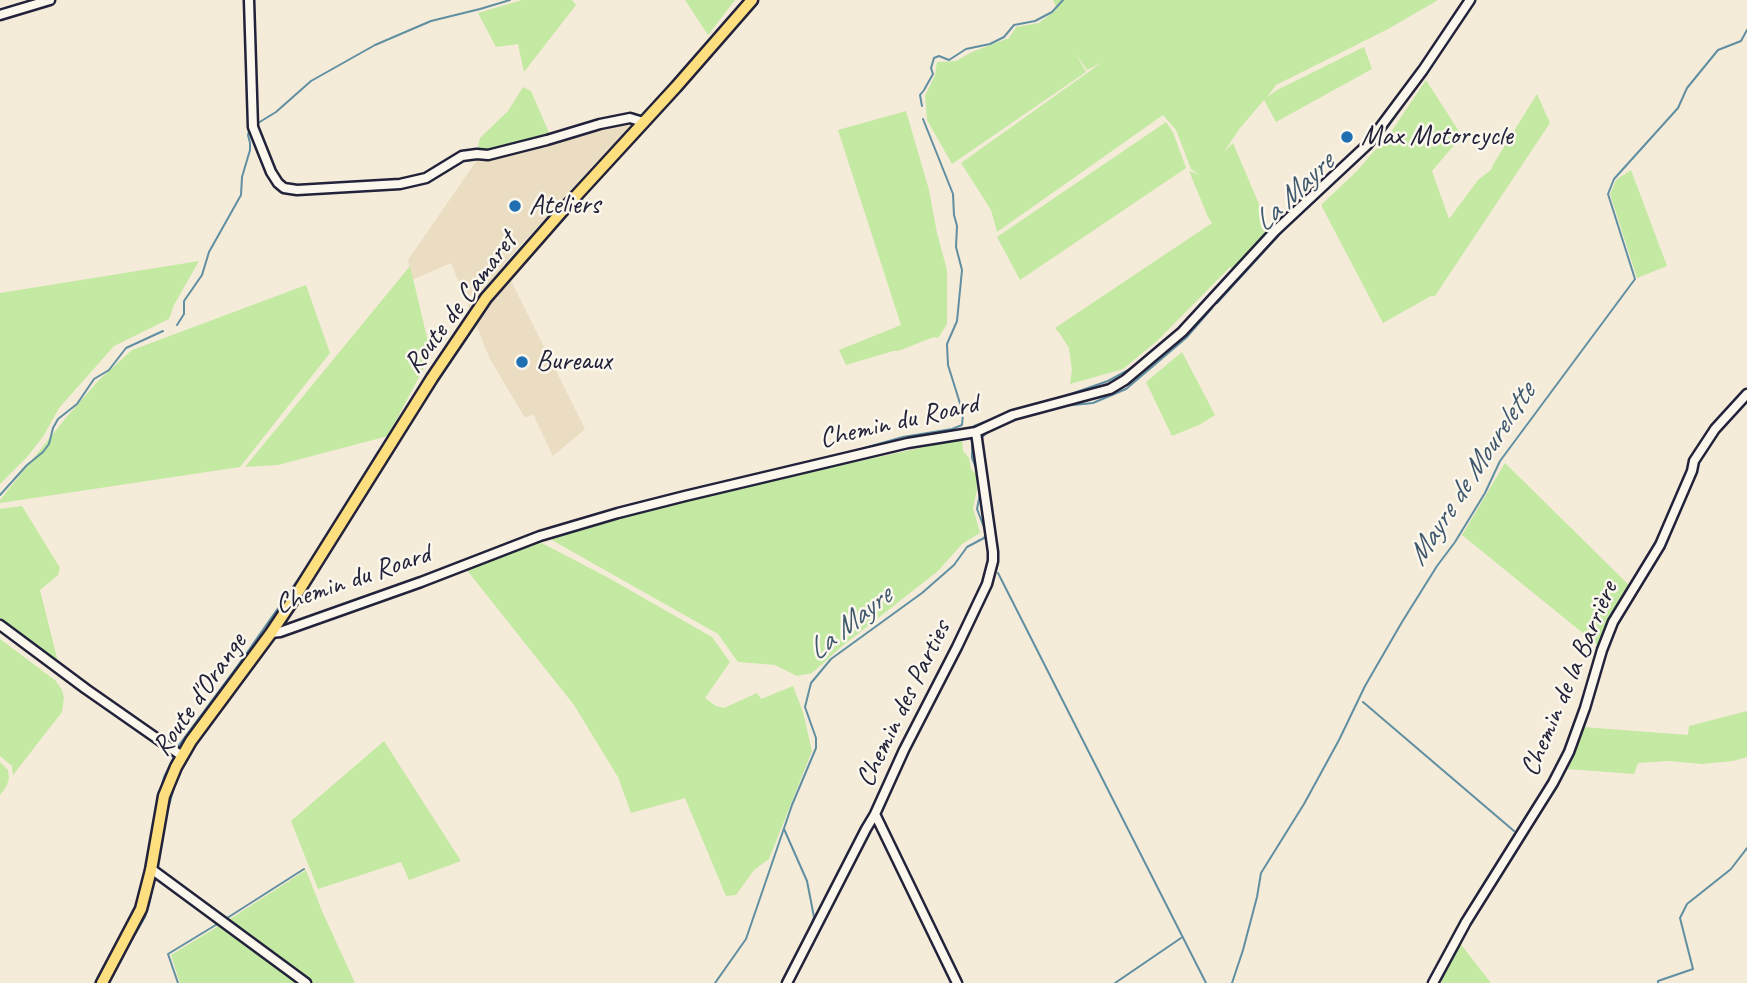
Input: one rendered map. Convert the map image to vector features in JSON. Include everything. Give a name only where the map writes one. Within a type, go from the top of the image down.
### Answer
[{"type":"main road","name":"Route de Camaret","points":[[385,453],[486,298],[752,0]]},
{"type":"main road","name":"Route d'Orange","points":[[102,983],[138,917],[144,900],[164,796],[182,756],[226,691],[271,633],[385,453]]},
{"type":"street","points":[[0,15],[50,0]]},
{"type":"street","points":[[249,0],[253,127],[271,172],[284,188],[297,190],[400,184],[426,178],[462,156],[488,155],[631,118],[643,122]]},
{"type":"street","name":"Chemin du Roard","points":[[271,633],[421,582],[540,536],[618,513],[908,443],[976,432],[1013,415],[1110,389],[1125,380],[1182,332],[1275,231],[1367,145],[1423,70],[1470,0]]},
{"type":"street","name":"Chemin de la Barrière","points":[[1433,983],[1466,922],[1553,783],[1569,752],[1613,622],[1660,545],[1695,461],[1715,429],[1747,394]]},
{"type":"street","name":"Chemin des Parties","points":[[957,983],[876,814],[990,573],[993,552],[976,432]]},
{"type":"street","points":[[0,625],[182,756]]},
{"type":"street","points":[[787,983],[876,814]]},
{"type":"street","points":[[151,870],[306,983]]},
{"type":"shaded area","points":[[622,122],[632,125],[503,265],[585,429],[553,456],[533,414],[525,418],[490,359],[451,263],[412,280],[408,260],[477,160]]},
{"type":"green space","points":[[522,0],[572,0],[576,5],[524,72],[518,44],[496,47],[478,13]]},
{"type":"green space","points":[[685,0],[735,0],[708,35]]},
{"type":"green space","points":[[1053,0],[1438,0],[1388,29],[1276,85],[1267,97],[1364,47],[1372,69],[1276,122],[1264,100],[1224,152],[1233,143],[1270,230],[1157,341],[1123,369],[1070,384],[1072,370],[1069,348],[1055,328],[1212,223],[1189,171],[1199,175],[1191,169],[1176,130],[1163,115],[997,232],[991,210],[961,163],[1101,63],[1087,70],[1076,54],[1086,72],[952,164],[927,120],[925,96],[935,75],[937,62],[956,61],[1009,38],[1016,27],[1039,23],[1057,9]]},
{"type":"green space","points":[[1426,80],[1462,136],[1432,171],[1449,219],[1478,180],[1491,170],[1537,94],[1550,123],[1435,296],[1383,323],[1322,204],[1357,171],[1393,129]]},
{"type":"green space","points":[[523,87],[531,91],[550,135],[485,152],[478,147],[480,138],[508,111]]},
{"type":"green space","points":[[906,111],[929,190],[947,270],[947,324],[938,338],[846,365],[839,350],[901,325],[838,130]]},
{"type":"green space","points":[[1166,122],[1173,132],[1186,168],[1020,280],[997,237]]},
{"type":"green space","points":[[1631,170],[1667,266],[1637,278],[1610,194],[1616,180]]},
{"type":"green space","points":[[199,261],[169,319],[114,346],[59,408],[28,456],[0,484],[0,293]]},
{"type":"green space","points":[[410,266],[431,354],[388,436],[278,465],[245,467]]},
{"type":"green space","points":[[306,285],[330,353],[240,467],[0,503],[65,419],[98,381],[132,350]]},
{"type":"green space","points":[[1182,352],[1215,415],[1172,436],[1146,382]]},
{"type":"green space","points":[[962,439],[963,451],[976,474],[977,489],[973,508],[980,533],[962,544],[938,571],[812,673],[797,676],[775,665],[738,662],[718,634],[550,539],[558,533],[675,501]]},
{"type":"green space","points":[[1505,463],[1630,586],[1600,647],[1462,535]]},
{"type":"green space","points":[[22,506],[60,568],[58,575],[40,590],[58,662],[0,618],[0,509]]},
{"type":"green space","points":[[536,540],[712,637],[730,662],[705,698],[716,706],[724,708],[757,693],[761,699],[793,686],[803,712],[812,751],[769,859],[754,870],[736,895],[726,896],[685,798],[631,813],[618,777],[574,705],[466,569]]},
{"type":"green space","points":[[0,639],[56,681],[64,698],[62,712],[13,775],[12,766],[0,756]]},
{"type":"green space","points":[[1747,711],[1747,757],[1702,764],[1668,761],[1638,763],[1634,774],[1568,769],[1583,727],[1688,735],[1689,726]]},
{"type":"green space","points":[[384,741],[461,861],[409,880],[401,862],[318,889],[291,821]]},
{"type":"green space","points":[[0,762],[8,770],[9,779],[0,795]]},
{"type":"green space","points":[[306,870],[355,983],[312,983],[227,921]]},
{"type":"green space","points":[[222,924],[300,983],[180,983],[171,955]]},
{"type":"green space","points":[[1459,942],[1491,983],[1442,983],[1441,977]]},
{"type":"waterway","points":[[258,123],[276,112],[311,81],[375,45],[431,21],[510,0]]},
{"type":"waterway","points":[[737,10],[745,0]]},
{"type":"waterway","points":[[690,78],[758,0]]},
{"type":"waterway","points":[[922,106],[920,95],[933,74],[931,68],[934,58],[939,56],[949,60],[966,49],[990,44],[1004,37],[1014,25],[1035,21],[1052,12],[1063,0]]},
{"type":"waterway","name":"Mayre de Mourelette","points":[[1232,983],[1257,897],[1261,873],[1304,804],[1365,686],[1402,622],[1485,493],[1500,461],[1635,279],[1608,194],[1614,179],[1678,108],[1687,88],[1718,50],[1741,41],[1747,30]]},
{"type":"waterway","name":"La Mayre","points":[[1217,303],[1289,224],[1364,155],[1387,128],[1449,39]]},
{"type":"waterway","points":[[659,98],[687,67]]},
{"type":"waterway","points":[[825,458],[903,437],[962,425],[963,413],[948,365],[947,344],[957,321],[962,270],[956,247],[957,226],[953,194],[923,119]]},
{"type":"waterway","points":[[506,265],[633,125]]},
{"type":"waterway","points":[[177,325],[184,314],[184,301],[202,275],[209,252],[241,195],[242,177],[250,150],[250,127]]},
{"type":"waterway","points":[[410,422],[495,296]]},
{"type":"waterway","points":[[1063,406],[1093,403],[1126,389],[1186,338],[1212,308]]},
{"type":"waterway","points":[[0,495],[27,465],[43,452],[49,444],[58,419],[77,404],[94,379],[109,370],[126,348],[163,331]]},
{"type":"waterway","name":"La Mayre","points":[[1065,396],[1108,381],[1132,368],[1162,344]]},
{"type":"waterway","name":"La Mayre","points":[[974,426],[1018,409],[1062,397]]},
{"type":"waterway","points":[[980,439],[991,429]]},
{"type":"waterway","name":"La Mayre","points":[[971,435],[972,458],[978,473]]},
{"type":"waterway","points":[[177,750],[311,561],[378,452]]},
{"type":"waterway","points":[[353,514],[368,489]]},
{"type":"waterway","name":"La Mayre","points":[[715,983],[746,939],[792,805],[816,748],[816,738],[805,707],[811,683],[831,659],[922,593],[954,565],[967,547],[984,538],[985,530],[977,509],[981,489]]},
{"type":"waterway","points":[[998,573],[1206,983]]},
{"type":"waterway","points":[[281,627],[286,619]]},
{"type":"waterway","points":[[255,663],[273,639]]},
{"type":"waterway","points":[[1363,702],[1514,831]]},
{"type":"waterway","points":[[160,792],[175,755]]},
{"type":"waterway","points":[[164,823],[178,774]]},
{"type":"waterway","points":[[131,918],[148,859],[159,797]]},
{"type":"waterway","points":[[783,983],[814,917],[807,881],[784,829]]},
{"type":"waterway","points":[[157,868],[161,842]]},
{"type":"waterway","points":[[1658,983],[1693,969],[1680,918],[1687,904],[1731,869],[1747,848]]},
{"type":"waterway","points":[[224,920],[304,869]]},
{"type":"waterway","points":[[116,967],[145,917],[155,876]]},
{"type":"waterway","points":[[178,983],[168,954],[219,923]]},
{"type":"waterway","points":[[1115,983],[1181,938]]},
{"type":"waterway","points":[[95,983],[112,954]]},
{"type":"place","name":"Max Motorcycle","points":[[1347,137]]},
{"type":"place","name":"Ateliers","points":[[515,206]]},
{"type":"place","name":"Bureaux","points":[[522,362]]}]
